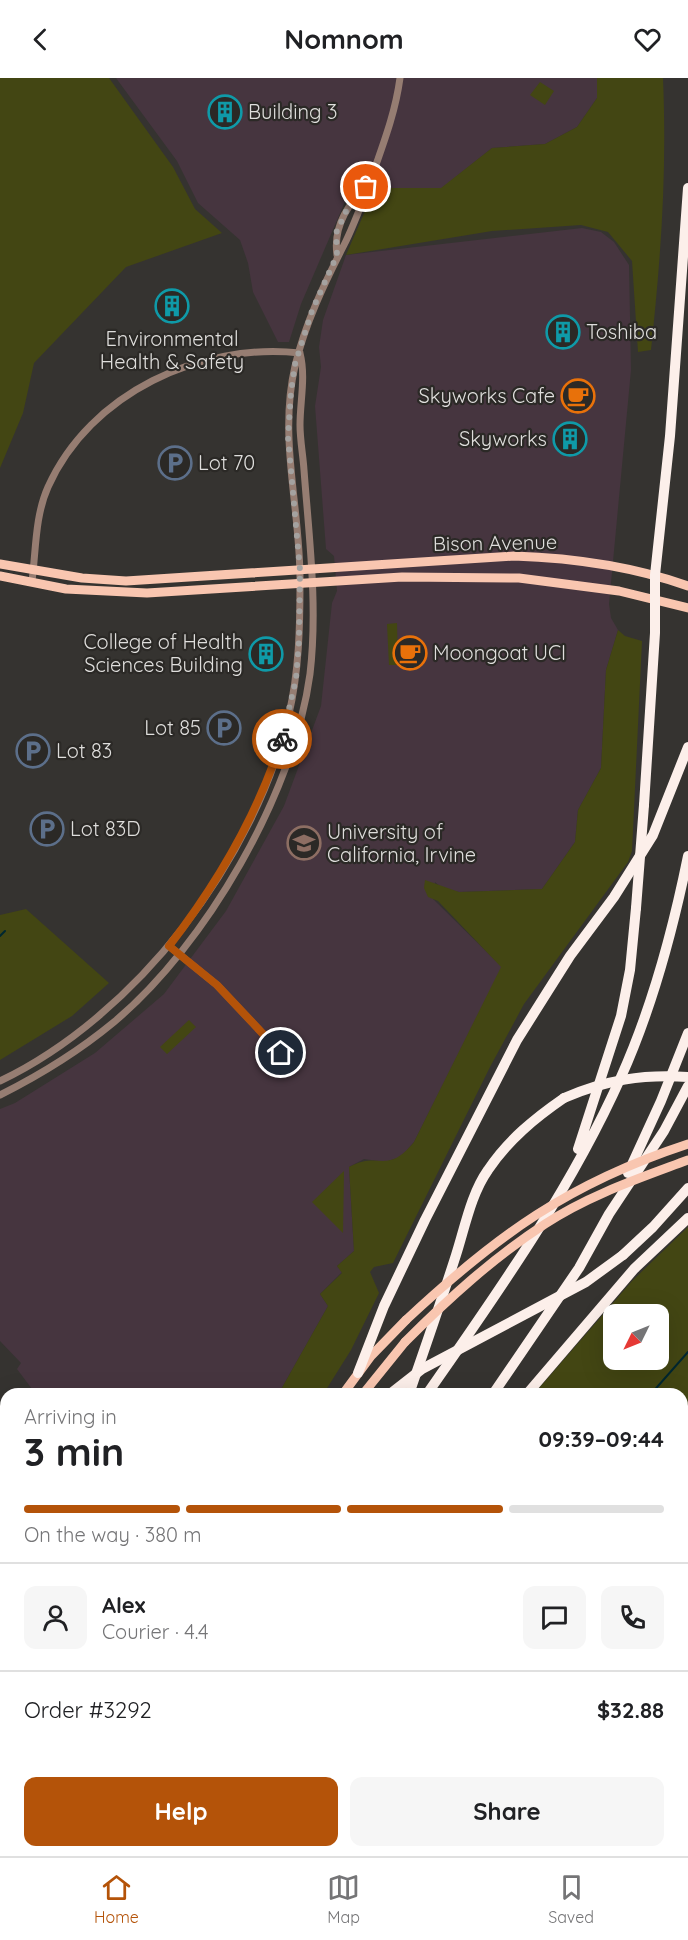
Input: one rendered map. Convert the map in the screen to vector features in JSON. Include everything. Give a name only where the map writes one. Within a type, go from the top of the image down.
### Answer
[{"type":"highway","points":[[566,1184],[621,1016],[630,970],[655,633],[655,574],[670,436],[688,188]]},
{"type":"highway","points":[[358,1373],[384,1305],[424,1220],[517,1040],[570,956],[614,897],[653,835],[688,747]]},
{"type":"highway","points":[[431,1388],[507,1281],[566,1184],[621,1076],[656,979],[688,856]]},
{"type":"highway","points":[[497,1388],[579,1268],[609,1214],[661,1101],[688,1033]]},
{"type":"highway","points":[[411,1388],[433,1328],[473,1200],[487,1171],[508,1144],[533,1120],[564,1098],[593,1085],[624,1078],[688,1077]]},
{"type":"highway","points":[[609,1214],[664,1131],[688,1086]]},
{"type":"highway","points":[[398,1388],[422,1370],[586,1282],[623,1255],[653,1227],[688,1188]]},
{"type":"highway","points":[[531,1388],[634,1269],[688,1218]]},
{"type":"main road","name":"Bison Avenue","points":[[0,564],[82,578],[126,581],[514,556],[558,558],[655,574],[688,586]]},
{"type":"main road","name":"Bison Avenue","points":[[0,576],[88,591],[147,593],[443,576],[519,578],[570,583],[672,602],[688,608]]},
{"type":"main road","points":[[347,1388],[406,1320],[485,1248],[523,1221],[580,1188],[626,1166],[688,1144]]},
{"type":"main road","points":[[368,1388],[405,1342],[459,1288],[547,1222],[596,1196],[688,1160]]},
{"type":"street","points":[[0,1081],[46,1055],[87,1027],[124,995],[169,946],[201,903],[234,848],[270,772],[289,714],[296,679],[300,570],[288,437],[295,364],[312,311],[366,197],[391,127],[400,78]]},
{"type":"street","points":[[337,255],[335,237],[350,203],[369,184]]},
{"type":"street","points":[[32,581],[39,519],[49,486],[83,434],[117,402],[164,375],[205,360],[266,350],[300,353]]},
{"type":"street","points":[[0,1095],[58,1063],[98,1035],[133,1005],[179,954],[208,915],[231,877],[283,777],[305,704],[310,672],[312,582],[300,426],[304,367],[300,353]]},
{"type":"street","points":[[169,946],[217,985],[281,1053]]},
{"type":"shaded area","points":[[116,78],[597,78],[597,98],[577,127],[545,144],[492,148],[442,188],[375,188],[353,183],[301,304],[289,342],[278,342],[253,292],[248,263],[240,240],[198,203],[177,161]]},
{"type":"shaded area","points":[[582,228],[601,232],[614,242],[629,265],[631,370],[609,604],[611,618],[618,630],[606,670],[601,768],[578,810],[575,842],[542,889],[459,892],[442,888],[435,882],[433,899],[502,967],[414,1142],[401,1157],[385,1162],[364,1159],[349,1167],[354,1251],[337,1266],[342,1272],[320,1294],[328,1306],[282,1388],[31,1388],[17,1369],[21,1363],[0,1341],[0,1109],[15,1103],[95,1053],[164,994],[226,911],[284,806],[321,706],[332,603],[337,591],[334,556],[326,549],[315,406],[321,367],[319,347],[323,320],[346,255]]},
{"type":"green space","points":[[0,78],[109,78],[173,167],[195,209],[222,233],[126,267],[34,363],[23,413],[0,468]]},
{"type":"green space","points":[[597,78],[663,78],[662,214],[651,350],[638,352],[632,261],[608,232],[581,225],[492,231],[346,255],[375,188],[441,188],[492,148],[545,144],[577,127],[597,98]]},
{"type":"green space","points":[[540,82],[554,91],[545,105],[530,95]]},
{"type":"green space","points":[[397,623],[398,665],[389,665],[387,624]]},
{"type":"green space","points":[[618,630],[625,636],[642,641],[632,851],[628,862],[524,1004],[490,1067],[393,1263],[374,1267],[370,1272],[379,1293],[351,1350],[327,1388],[282,1388],[328,1306],[320,1294],[342,1273],[337,1266],[354,1251],[349,1167],[360,1162],[396,1158],[414,1142],[501,967],[438,901],[428,897],[424,888],[425,880],[459,892],[542,889],[575,842],[578,810],[601,768],[606,670]]},
{"type":"green space","points":[[26,909],[109,983],[72,1016],[0,1060],[0,915]]},
{"type":"green space","points":[[189,1020],[196,1027],[167,1054],[160,1047]]},
{"type":"green space","points":[[344,1171],[343,1233],[312,1202]]},
{"type":"green space","points":[[688,1227],[688,1388],[539,1388],[603,1314],[603,1370],[669,1370],[669,1304],[612,1304],[632,1281]]},
{"type":"waterway","points":[[0,936],[5,931]]},
{"type":"waterway","points":[[656,1388],[688,1352]]},
{"type":"way so far","points":[[282,739],[296,679],[299,640],[300,570],[288,437],[295,364],[312,311],[337,255],[336,233],[350,203],[366,187]]},
{"type":"place","name":"Building 3","points":[[225,112]]},
{"type":"place","name":"Environmental Health & Safety","points":[[172,306]]},
{"type":"place","name":"Toshiba","points":[[563,332]]},
{"type":"place","name":"Skyworks Cafe","points":[[578,396]]},
{"type":"place","name":"Skyworks","points":[[570,439]]},
{"type":"place","name":"Lot 70","points":[[175,463]]},
{"type":"place","name":"Moongoat UCI","points":[[410,653]]},
{"type":"place","name":"College of Health Sciences Building","points":[[266,654]]},
{"type":"place","name":"Lot 85","points":[[224,728]]},
{"type":"place","name":"Lot 83","points":[[33,751]]},
{"type":"place","name":"Lot 83D","points":[[47,829]]},
{"type":"place","name":"University of California, Irvine","points":[[304,843]]},
{"type":"route","points":[[281,1053],[217,985],[169,946],[189,920],[234,848],[256,807],[282,739]]}]
